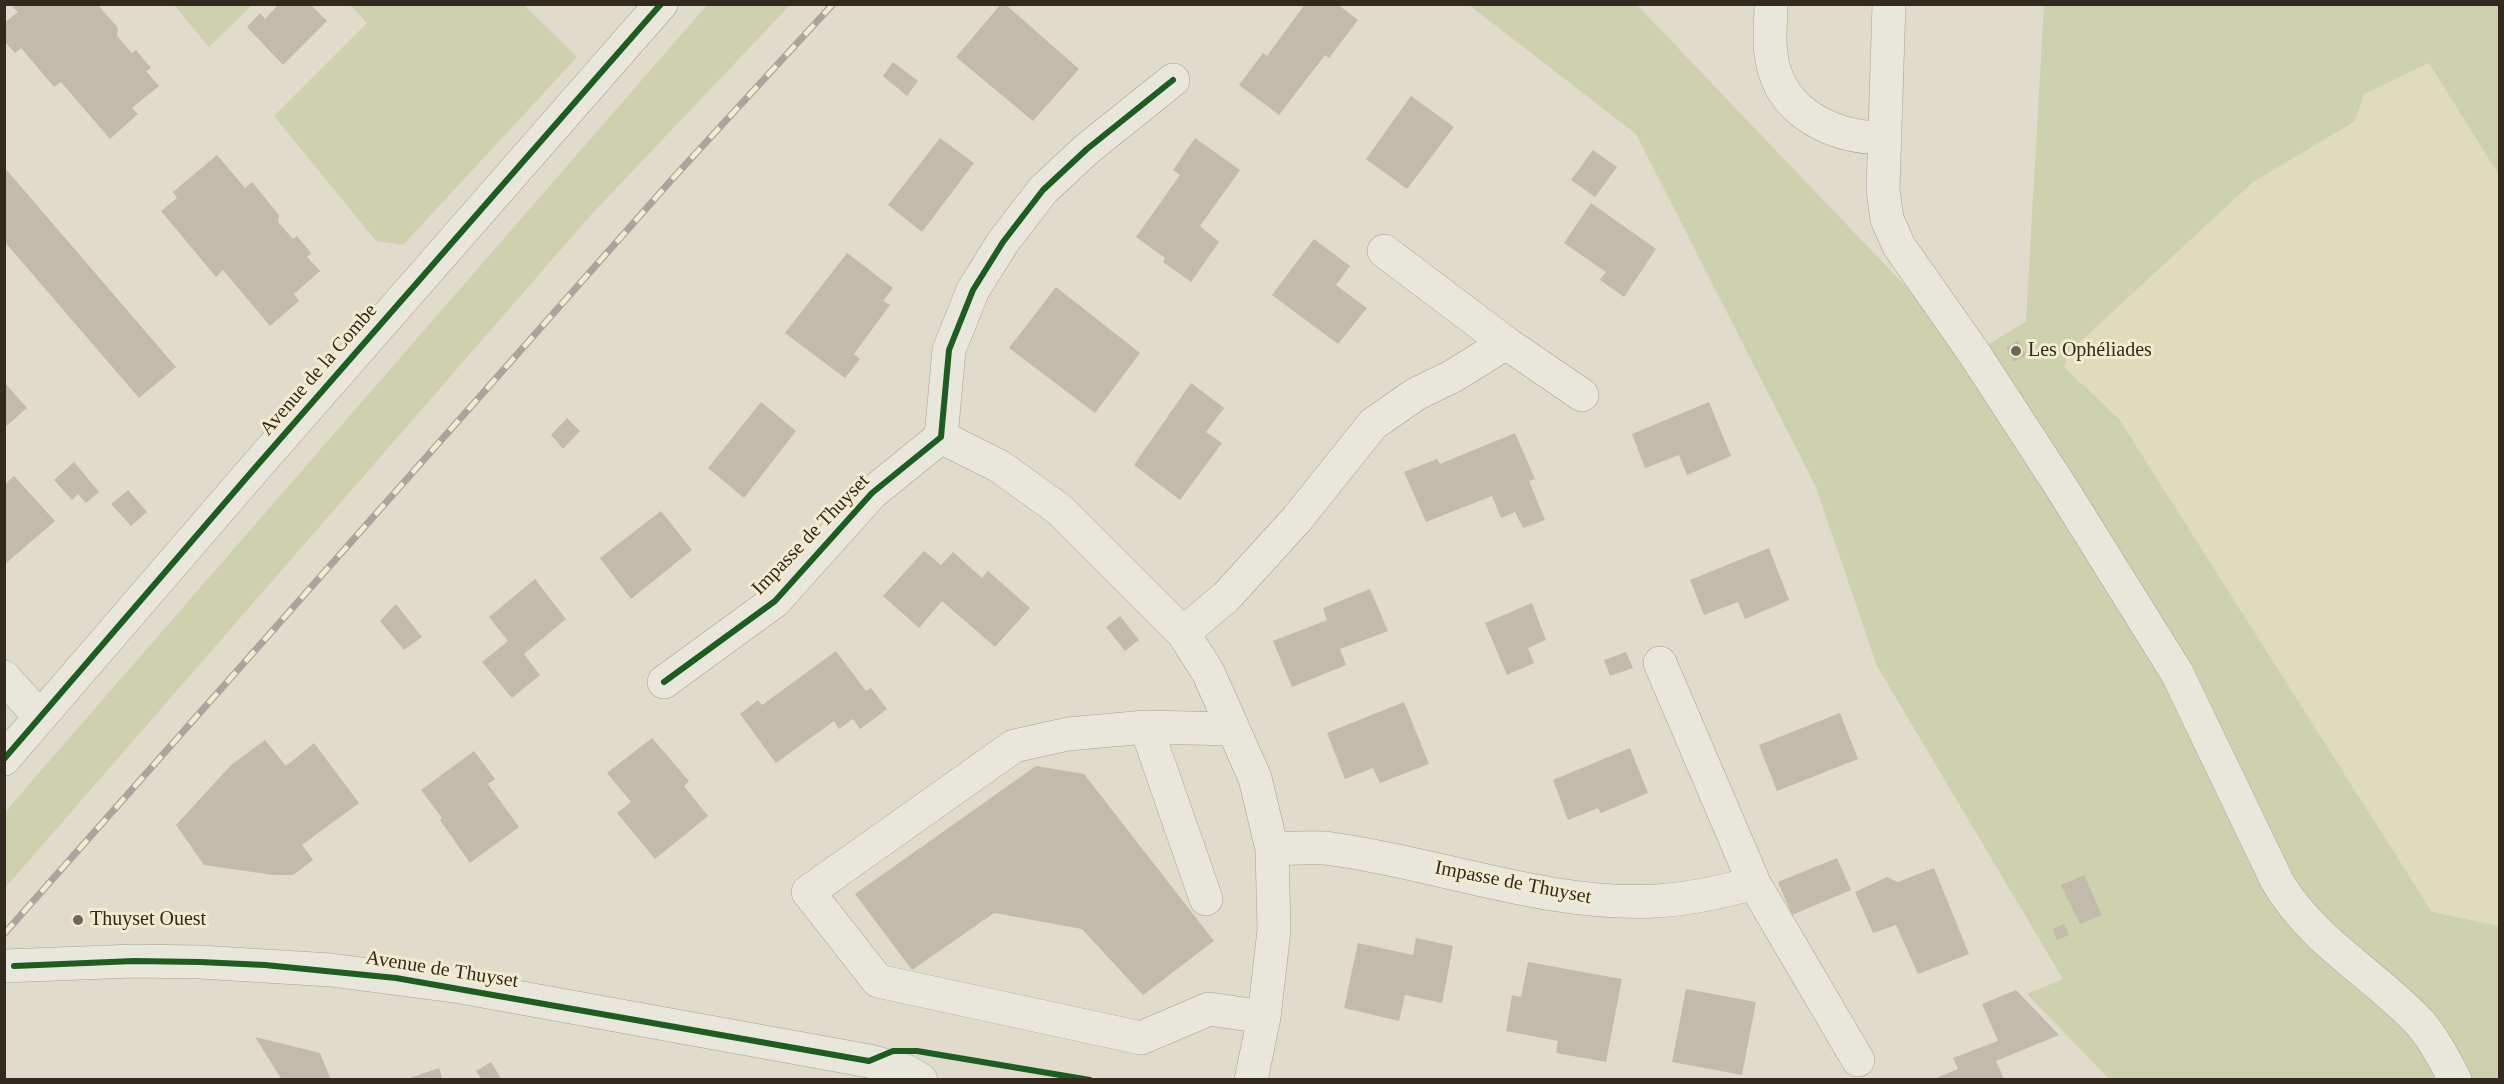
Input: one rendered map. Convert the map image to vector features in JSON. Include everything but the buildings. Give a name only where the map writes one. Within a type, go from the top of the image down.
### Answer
[{"type":"street","name":"Avenue de la Combe","points":[[4,759],[661,4]]},
{"type":"street","points":[[1771,4],[1770,46],[1774,72],[1780,85],[1797,108],[1809,117],[1840,132],[1868,138],[1884,138]]},
{"type":"street","points":[[1889,4],[1884,205],[1899,246],[1987,373],[2157,640],[2194,708],[2289,901],[2323,939],[2421,1025],[2436,1044],[2455,1080]]},
{"type":"street","points":[[1173,80],[1087,148],[1042,190],[1003,242],[973,290],[949,350],[941,437],[999,466],[1060,510],[1184,633],[1208,672],[1255,778],[1272,849],[1274,930],[1264,1017],[1251,1080]]},
{"type":"street","points":[[1384,251],[1506,343],[1582,395]]},
{"type":"street","points":[[1184,633],[1226,597],[1297,519],[1373,424],[1416,394],[1453,376],[1506,343]]},
{"type":"street","name":"Impasse de Thuyset","points":[[664,682],[775,601],[872,493],[941,437]]},
{"type":"street","points":[[1660,663],[1754,883],[1858,1060]]},
{"type":"street","points":[[4,677],[40,717]]},
{"type":"street","points":[[1233,729],[1146,727],[1068,734],[1014,746],[808,892],[878,981],[1141,1038],[1209,1009],[1264,1017]]},
{"type":"street","points":[[1146,727],[1206,899]]},
{"type":"street","name":"Impasse de Thuyset","points":[[1272,849],[1329,849],[1442,869],[1527,889],[1586,898],[1654,901],[1717,894],[1754,883]]},
{"type":"street","name":"Avenue de Thuyset","points":[[9,966],[200,962],[298,968],[396,978],[869,1061],[906,1071],[921,1080]]},
{"type":"shaded area","points":[[2429,63],[2499,175],[2499,926],[2432,913],[2119,419],[2064,367],[2070,350],[2253,182],[2355,121],[2364,95]]},
{"type":"green space","points":[[174,5],[252,5],[209,47]]},
{"type":"green space","points":[[350,5],[524,5],[577,57],[403,245],[376,241],[274,116],[367,23]]},
{"type":"green space","points":[[707,5],[790,5],[590,216],[5,888],[5,812]]},
{"type":"green space","points":[[1469,5],[1637,5],[1912,293],[1960,361],[2026,322],[2044,5],[2499,5],[2499,175],[2429,63],[2364,94],[2355,121],[2253,182],[2068,353],[2064,367],[2119,419],[2432,912],[2499,926],[2499,1079],[2109,1079],[2027,994],[2063,979],[1877,666],[1816,487],[1636,134]]},
{"type":"railway","points":[[4,934],[675,176],[833,4]]},
{"type":"cycle path","points":[[4,759],[661,4]]},
{"type":"cycle path","points":[[664,682],[775,601],[872,493],[941,437],[949,350],[973,290],[1003,242],[1043,190],[1087,149],[1173,80]]},
{"type":"cycle path","points":[[14,966],[134,961],[200,962],[265,965],[396,978],[869,1061],[893,1051],[917,1051],[1090,1080]]},
{"type":"place","name":"Les Ophéliades","points":[[2016,351]]},
{"type":"place","name":"Thuyset Ouest","points":[[78,920]]}]
